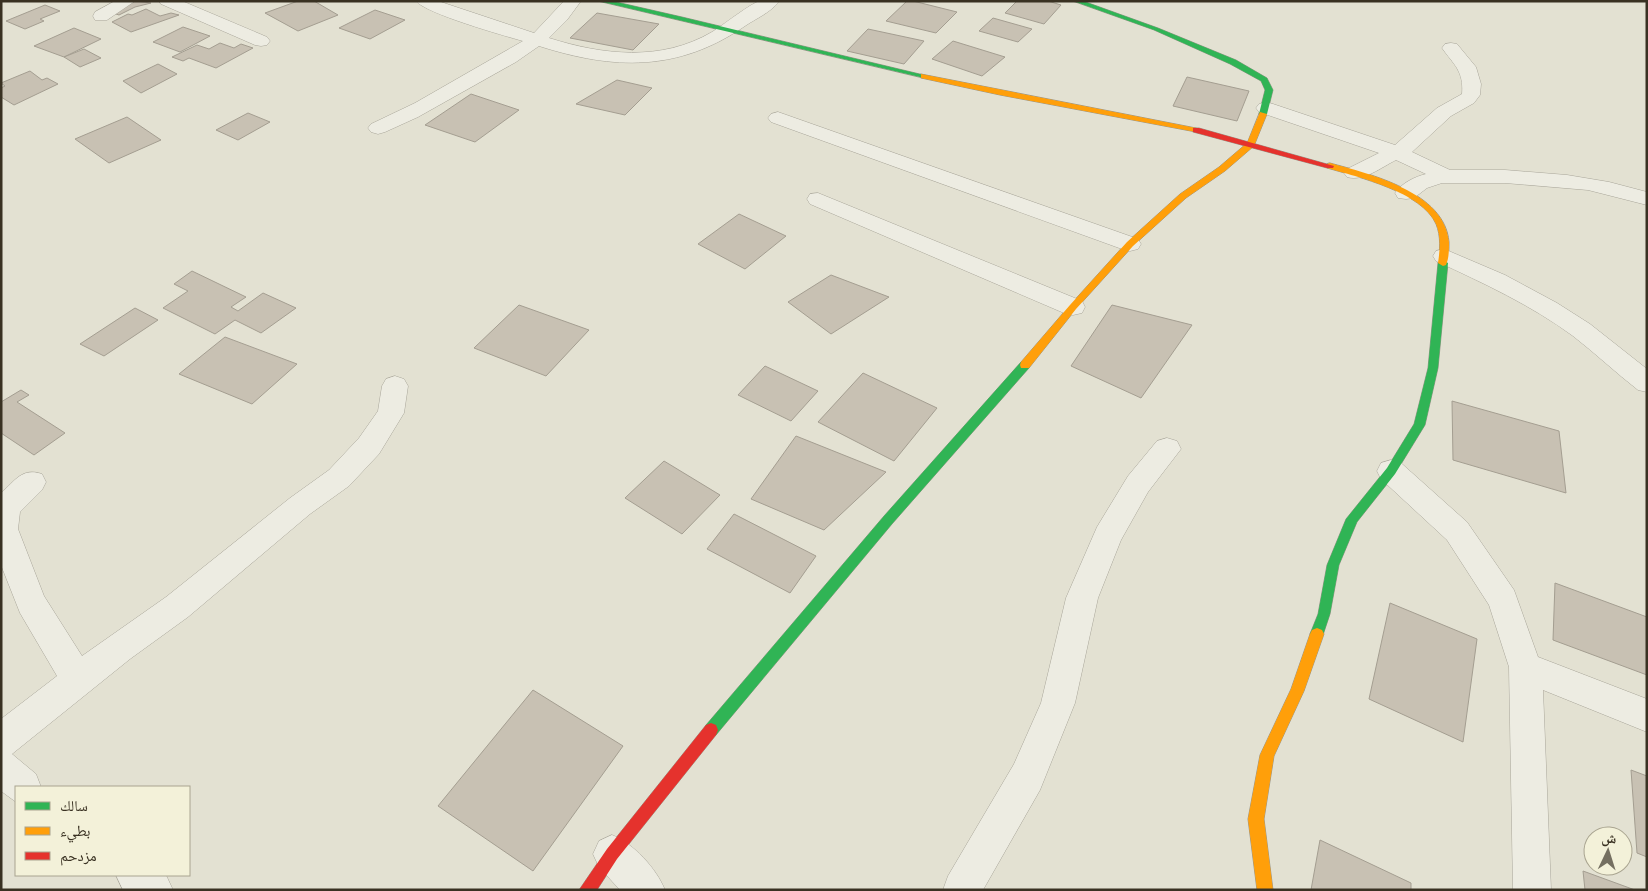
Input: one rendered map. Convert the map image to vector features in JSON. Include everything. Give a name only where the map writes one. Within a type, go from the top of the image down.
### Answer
[{"type":"street","points":[[101,16],[126,1]]},
{"type":"street","points":[[167,1],[261,41]]},
{"type":"street","points":[[424,1],[536,42],[597,55],[649,59],[697,47],[730,30],[771,1]]},
{"type":"street","points":[[378,128],[417,111],[505,62],[536,42],[553,28],[573,1]]},
{"type":"street","points":[[602,1],[681,17],[898,71],[1000,93],[1139,118],[1251,144],[1354,173],[1406,193],[1427,206],[1440,221],[1444,256],[1433,368],[1419,425],[1391,471],[1352,519],[1333,565],[1324,614],[1297,692],[1266,755],[1256,819],[1265,890]]},
{"type":"street","points":[[587,890],[612,854],[746,686],[888,520],[1021,370],[1073,307],[1130,244],[1184,196],[1222,169],[1251,144],[1266,108],[1269,90],[1264,80],[1256,73],[1156,29],[1076,1]]},
{"type":"street","points":[[1354,173],[1396,152],[1411,142],[1425,127],[1444,112],[1468,99],[1471,94],[1472,84],[1467,67],[1451,48]]},
{"type":"street","points":[[1266,108],[1367,140],[1448,177]]},
{"type":"street","points":[[778,118],[1130,244]]},
{"type":"street","points":[[1406,193],[1414,186],[1435,178],[1502,177],[1540,179],[1606,188],[1647,199]]},
{"type":"street","points":[[818,199],[1073,307]]},
{"type":"street","points":[[1444,256],[1503,282],[1536,300],[1580,330],[1647,383]]},
{"type":"street","points":[[1,740],[118,648],[177,606],[300,506],[339,478],[369,446],[391,413],[395,386]]},
{"type":"street","points":[[962,890],[1028,777],[1058,703],[1082,598],[1108,536],[1138,484],[1167,449]]},
{"type":"street","points":[[1391,471],[1458,531],[1503,600],[1526,667],[1532,890]]},
{"type":"street","points":[[32,482],[9,504],[2,516],[3,529],[31,603],[78,680]]},
{"type":"street","points":[[1526,667],[1647,716]]},
{"type":"street","points":[[1,767],[22,786]]},
{"type":"street","points":[[612,854],[646,890]]},
{"type":"street","points":[[136,876],[154,890]]},
{"type":"building","points":[[135,1],[151,3],[135,7],[119,15],[113,13]]},
{"type":"building","points":[[298,1],[314,1],[338,15],[298,31],[265,13]]},
{"type":"building","points":[[907,1],[957,12],[936,33],[886,21]]},
{"type":"building","points":[[1017,1],[1048,1],[1061,5],[1044,24],[1005,13]]},
{"type":"building","points":[[45,5],[60,11],[40,19],[44,21],[25,29],[6,21]]},
{"type":"building","points":[[146,9],[160,16],[171,13],[179,15],[131,32],[112,22],[128,14],[132,15]]},
{"type":"building","points":[[375,10],[405,20],[370,39],[339,28]]},
{"type":"building","points":[[597,13],[659,24],[633,50],[570,38]]},
{"type":"building","points":[[993,18],[1032,29],[1018,42],[979,31]]},
{"type":"building","points":[[183,27],[210,36],[180,52],[153,42]]},
{"type":"building","points":[[74,28],[101,39],[64,57],[34,46]]},
{"type":"building","points":[[868,29],[924,41],[904,64],[847,51]]},
{"type":"building","points":[[953,41],[1005,57],[982,76],[932,59]]},
{"type":"building","points":[[220,43],[234,48],[241,44],[253,48],[216,68],[189,58],[183,61],[172,57],[197,45],[209,49]]},
{"type":"building","points":[[84,49],[101,58],[80,67],[64,57]]},
{"type":"building","points":[[158,64],[177,74],[141,93],[123,81]]},
{"type":"building","points":[[30,71],[42,80],[47,78],[58,84],[14,105],[1,97],[1,88],[5,86],[1,83]]},
{"type":"building","points":[[1187,77],[1249,91],[1237,121],[1173,106]]},
{"type":"building","points":[[617,80],[652,88],[625,115],[576,104]]},
{"type":"building","points":[[471,94],[519,110],[475,142],[425,125]]},
{"type":"building","points":[[248,113],[270,122],[238,140],[216,130]]},
{"type":"building","points":[[127,117],[161,140],[109,163],[75,139]]},
{"type":"building","points":[[739,214],[786,236],[745,269],[698,244]]},
{"type":"building","points":[[192,271],[246,297],[231,307],[238,311],[263,293],[296,308],[261,333],[235,320],[215,334],[163,308],[188,291],[174,284]]},
{"type":"building","points":[[831,275],[889,297],[831,334],[788,302]]},
{"type":"building","points":[[519,305],[589,330],[546,376],[474,348]]},
{"type":"building","points":[[1112,305],[1192,325],[1141,398],[1071,366]]},
{"type":"building","points":[[135,308],[158,320],[104,356],[80,344]]},
{"type":"building","points":[[225,337],[297,364],[252,404],[179,374]]},
{"type":"building","points":[[765,366],[818,391],[791,421],[738,395]]},
{"type":"building","points":[[863,373],[937,408],[894,461],[818,422]]},
{"type":"building","points":[[21,390],[29,395],[17,402],[65,433],[34,455],[1,433],[1,402]]},
{"type":"building","points":[[1452,401],[1559,431],[1566,493],[1453,460]]},
{"type":"building","points":[[796,436],[886,472],[824,530],[751,499]]},
{"type":"building","points":[[664,461],[720,495],[682,534],[625,498]]},
{"type":"building","points":[[734,514],[816,556],[790,593],[707,549]]},
{"type":"building","points":[[1555,583],[1647,617],[1647,675],[1553,640]]},
{"type":"building","points":[[1390,603],[1477,639],[1463,742],[1369,699]]},
{"type":"building","points":[[533,690],[623,746],[533,871],[438,806]]},
{"type":"building","points":[[1631,770],[1647,776],[1647,857],[1637,853]]},
{"type":"building","points":[[1320,840],[1411,883],[1411,890],[1311,890]]},
{"type":"building","points":[[1584,876],[1597,876],[1635,890],[1585,890]]},
{"type":"traffic: fast","points":[[601,1],[924,76]]},
{"type":"traffic: fast","points":[[1076,1],[1156,29],[1233,62],[1264,80],[1269,90],[1263,114]]},
{"type":"traffic: fast","points":[[1317,634],[1324,614],[1333,565],[1352,519],[1391,471],[1419,425],[1433,368],[1443,263]]},
{"type":"traffic: fast","points":[[711,730],[888,520],[1025,365]]},
{"type":"traffic: slow","points":[[924,76],[1000,93],[1196,130]]},
{"type":"traffic: slow","points":[[1025,365],[1073,307],[1130,244],[1183,196],[1222,169],[1251,144],[1263,114]]},
{"type":"traffic: slow","points":[[1330,166],[1374,179],[1406,193],[1431,210],[1439,221],[1442,230],[1443,263]]},
{"type":"traffic: slow","points":[[1265,890],[1256,819],[1267,755],[1297,691],[1317,634]]},
{"type":"traffic: jam","points":[[1196,130],[1330,166]]},
{"type":"traffic: jam","points":[[587,890],[612,854],[711,730]]}]
